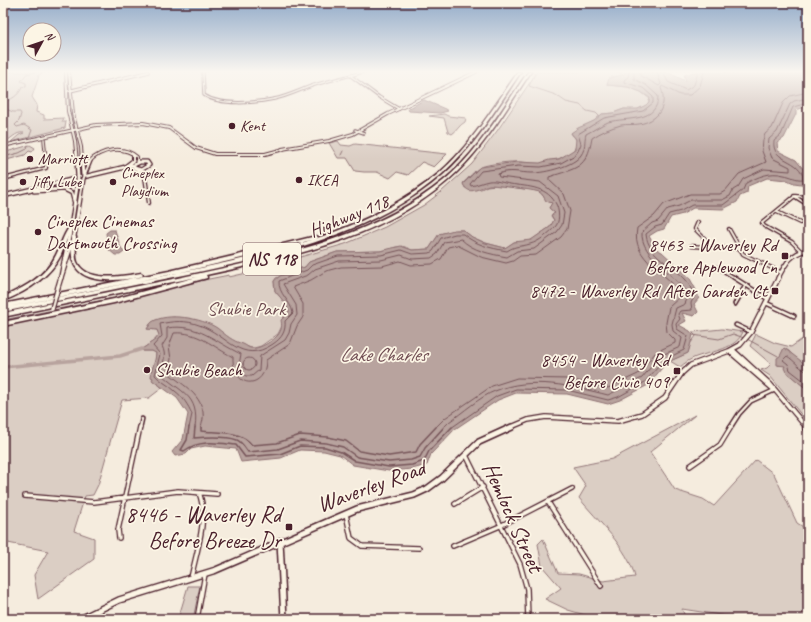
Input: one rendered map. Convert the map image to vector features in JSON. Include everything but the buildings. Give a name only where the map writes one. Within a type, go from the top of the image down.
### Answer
[{"type":"highway","name":"Highway 118","points":[[3,310],[182,274],[296,247],[333,235],[364,222],[399,204],[427,185],[445,170],[458,157],[499,101]]},
{"type":"highway","name":"Highway 118","points":[[3,315],[202,274],[299,252],[364,229],[416,202],[443,183],[467,159],[509,101]]},
{"type":"highway","points":[[3,306],[181,270],[281,247],[326,234],[375,213],[427,185]]},
{"type":"highway","points":[[3,324],[52,312],[132,296],[316,248],[378,224],[416,202]]},
{"type":"highway","points":[[3,299],[33,283],[49,269],[57,258],[67,232],[71,227]]},
{"type":"highway","points":[[74,237],[75,261],[81,270],[91,276],[116,278],[181,270]]},
{"type":"main road","points":[[52,312],[71,227],[78,179],[76,147],[69,119],[68,101]]},
{"type":"main road","points":[[72,101],[73,114],[78,130],[83,177]]},
{"type":"main road","points":[[3,147],[73,131],[115,124],[150,124],[165,127],[176,132],[196,148],[215,154],[235,156],[262,153],[339,139],[359,131],[416,101]]},
{"type":"main road","points":[[3,147],[44,139],[73,131]]},
{"type":"main road","points":[[60,278],[66,267],[74,237],[83,177],[88,163],[99,154],[114,150],[125,150],[137,157],[136,164],[133,167],[136,170]]},
{"type":"main road","points":[[116,170],[131,163],[134,158],[132,153]]},
{"type":"main road","points":[[3,196],[116,170],[144,162],[148,163],[149,165],[145,168],[136,170],[116,170]]},
{"type":"main road","points":[[3,196],[50,189],[64,189],[72,193],[75,204]]},
{"type":"main road","points":[[801,251],[808,250]]},
{"type":"main road","name":"Waverley Road","points":[[80,619],[119,600],[205,573],[346,513],[414,495],[427,489],[442,478],[479,442],[532,418],[618,420],[642,414],[664,398],[682,373],[691,365],[731,351],[744,341],[751,332],[780,272],[789,259],[801,251]]},
{"type":"main road","points":[[731,351],[775,390],[808,430]]},
{"type":"main road","points":[[280,541],[284,618]]},
{"type":"street","points":[[222,101],[248,101]]},
{"type":"street","points":[[386,101],[399,109]]},
{"type":"street","points":[[355,130],[364,133]]},
{"type":"street","points":[[3,179],[46,168],[44,139]]},
{"type":"street","points":[[142,173],[145,168]]},
{"type":"street","points":[[136,170],[142,173],[145,177],[149,203]]},
{"type":"street","points":[[801,251],[790,240],[762,224],[762,222],[777,212],[794,196],[798,195],[808,197]]},
{"type":"street","points":[[794,196],[808,205]]},
{"type":"street","points":[[777,212],[800,223]]},
{"type":"street","points":[[698,222],[695,229],[714,248]]},
{"type":"street","points":[[729,230],[738,242],[740,247],[739,249],[745,256],[780,272]]},
{"type":"street","points":[[691,246],[739,249]]},
{"type":"street","points":[[717,267],[766,301],[794,316]]},
{"type":"street","points":[[735,304],[736,300],[746,286]]},
{"type":"street","points":[[736,325],[751,332]]},
{"type":"street","points":[[690,466],[720,445],[739,414],[751,401],[775,390]]},
{"type":"street","points":[[119,538],[118,530],[142,419]]},
{"type":"street","name":"Hemlock Street","points":[[466,454],[483,487],[500,526],[520,564],[527,589],[528,619]]},
{"type":"street","points":[[455,504],[483,487]]},
{"type":"street","points":[[453,546],[500,526],[572,489]]},
{"type":"street","points":[[25,496],[94,502],[178,491],[218,494]]},
{"type":"street","points":[[191,578],[201,526],[203,504],[199,493]]},
{"type":"street","points":[[548,502],[601,586]]},
{"type":"street","points":[[346,513],[351,538],[362,546],[419,548]]},
{"type":"street","points":[[197,619],[205,573]]},
{"type":"street","points":[[284,618],[336,619]]},
{"type":"green space","points":[[3,101],[35,101],[37,105],[36,112],[44,115],[44,119],[64,118],[62,122],[66,122],[65,128],[11,142],[19,135],[24,133],[18,133],[3,142],[3,121],[5,119],[3,118]]},
{"type":"green space","name":"Shubie Park","points":[[517,101],[649,101],[647,105],[636,110],[624,109],[613,113],[602,114],[594,121],[571,133],[576,140],[576,145],[569,154],[563,157],[550,162],[538,164],[512,162],[484,166],[476,170],[463,183],[465,188],[481,189],[487,186],[495,185],[540,192],[547,201],[552,203],[549,208],[555,213],[551,216],[554,220],[550,227],[530,241],[514,242],[505,248],[486,243],[472,237],[463,230],[457,230],[439,234],[429,249],[412,250],[405,247],[396,247],[380,251],[337,252],[309,262],[305,267],[293,270],[276,278],[274,281],[275,291],[286,304],[289,312],[278,334],[261,346],[254,348],[231,340],[217,329],[174,317],[156,320],[150,324],[147,329],[157,330],[159,335],[155,340],[142,349],[143,351],[152,351],[156,353],[155,362],[151,372],[154,382],[162,388],[149,398],[122,400],[98,485],[93,495],[85,496],[74,531],[94,538],[94,559],[38,599],[34,575],[48,551],[3,542],[3,320],[229,275],[229,277],[269,268],[269,266],[345,244],[385,227],[424,205],[472,164]]},
{"type":"green space","points":[[444,114],[448,116],[466,118],[465,122],[452,134],[448,132],[444,118],[429,116]]},
{"type":"green space","points":[[338,141],[341,145],[350,146],[355,144],[447,154],[434,167],[422,162],[408,175],[397,172],[390,178],[377,172],[355,171],[347,158],[338,158],[329,143]]},
{"type":"green space","points":[[30,145],[35,148],[32,152],[29,151],[25,155],[3,161],[3,154],[6,152]]},
{"type":"green space","points":[[722,329],[743,332],[740,338],[730,346],[694,358],[680,367],[670,361],[688,353],[690,344],[696,336],[692,332]]},
{"type":"green space","points":[[756,334],[775,343],[791,347],[808,335],[808,372],[789,351],[784,348],[777,364],[779,366],[781,364],[785,366],[786,372],[808,390],[808,423],[770,376],[761,370],[767,368],[771,364],[750,346]]},
{"type":"green space","points":[[695,415],[650,452],[675,490],[703,499],[714,506],[756,460],[774,474],[797,523],[808,530],[808,619],[746,619],[682,609],[686,619],[599,619],[568,610],[545,599],[561,588],[542,566],[538,544],[543,539],[558,573],[579,574],[603,581],[635,577],[626,556],[619,545],[579,498],[586,486],[573,467],[612,459]]},
{"type":"green space","points":[[188,586],[200,586],[193,619],[176,619],[179,616]]},
{"type":"water","points":[[422,101],[426,101],[448,111],[440,113],[409,111],[408,109]]},
{"type":"water","name":"Lake Charles","points":[[808,101],[808,106],[796,110],[796,114],[784,138],[777,143],[778,151],[796,160],[808,175],[808,185],[794,183],[787,180],[767,178],[748,186],[747,193],[740,196],[737,202],[723,209],[693,208],[683,214],[671,217],[664,229],[649,236],[656,249],[662,252],[689,277],[699,298],[694,304],[698,312],[694,316],[682,313],[686,321],[679,325],[690,331],[693,335],[688,353],[666,363],[648,385],[620,400],[608,404],[567,394],[516,393],[498,400],[455,429],[431,454],[427,465],[412,469],[389,471],[353,465],[340,455],[324,451],[300,450],[281,458],[241,462],[236,449],[205,446],[191,449],[186,454],[175,456],[172,452],[183,439],[188,414],[177,398],[152,380],[153,378],[151,377],[151,374],[156,353],[152,351],[143,351],[142,349],[155,340],[159,335],[157,330],[147,329],[152,322],[166,317],[203,321],[211,324],[232,339],[249,348],[258,348],[270,342],[278,335],[282,324],[281,320],[289,312],[286,304],[275,291],[274,281],[280,276],[305,267],[309,262],[337,252],[380,251],[401,246],[412,250],[429,249],[439,234],[454,230],[463,230],[472,237],[485,243],[505,248],[514,242],[531,240],[550,227],[554,220],[551,215],[555,213],[549,208],[552,203],[546,201],[540,193],[536,191],[490,185],[472,191],[466,188],[463,184],[480,167],[517,162],[540,163],[559,159],[575,149],[576,139],[571,133],[578,128],[594,121],[602,114],[613,113],[624,109],[638,109],[649,102]]},
{"type":"water","points":[[110,230],[115,230],[120,246],[124,252],[120,255],[115,255],[108,249],[106,233]]},
{"type":"water","points":[[784,348],[805,364],[808,372],[808,390],[786,372],[784,368],[785,366],[777,365],[777,358],[780,356]]},
{"type":"waterway","points":[[7,101],[3,103],[6,109],[13,112],[20,112],[21,114],[19,121],[15,125],[17,127],[24,125],[32,130],[29,138]]},
{"type":"waterway","points":[[565,101],[580,105],[587,111],[596,113],[599,116]]},
{"type":"waterway","points":[[3,157],[19,153],[27,149],[28,145]]},
{"type":"waterway","points":[[341,155],[343,151]]},
{"type":"waterway","points":[[693,335],[719,339],[733,334],[744,338]]},
{"type":"waterway","points":[[747,339],[778,356]]},
{"type":"waterway","points":[[3,367],[120,356],[142,349]]},
{"type":"place","name":"Kent","points":[[232,126]]},
{"type":"place","name":"Marriott","points":[[30,159]]},
{"type":"place","name":"IKEA","points":[[299,180]]},
{"type":"place","name":"Jiffy Lube","points":[[23,182]]},
{"type":"place","name":"Cineplex Playdium","points":[[113,182]]},
{"type":"place","name":"Cineplex Cinemas Dartmouth Crossing","points":[[38,232]]},
{"type":"place","name":"8463 - Waverley Rd Before Applewood Ln","points":[[785,256]]},
{"type":"place","name":"8472 - Waverley Rd After Garden Ct","points":[[775,291]]},
{"type":"place","name":"Shubie Beach","points":[[147,370]]},
{"type":"place","name":"8454 - Waverley Rd Before Civic 409","points":[[677,371]]},
{"type":"place","name":"8446 - Waverley Rd Before Breeze Dr","points":[[289,527]]}]
